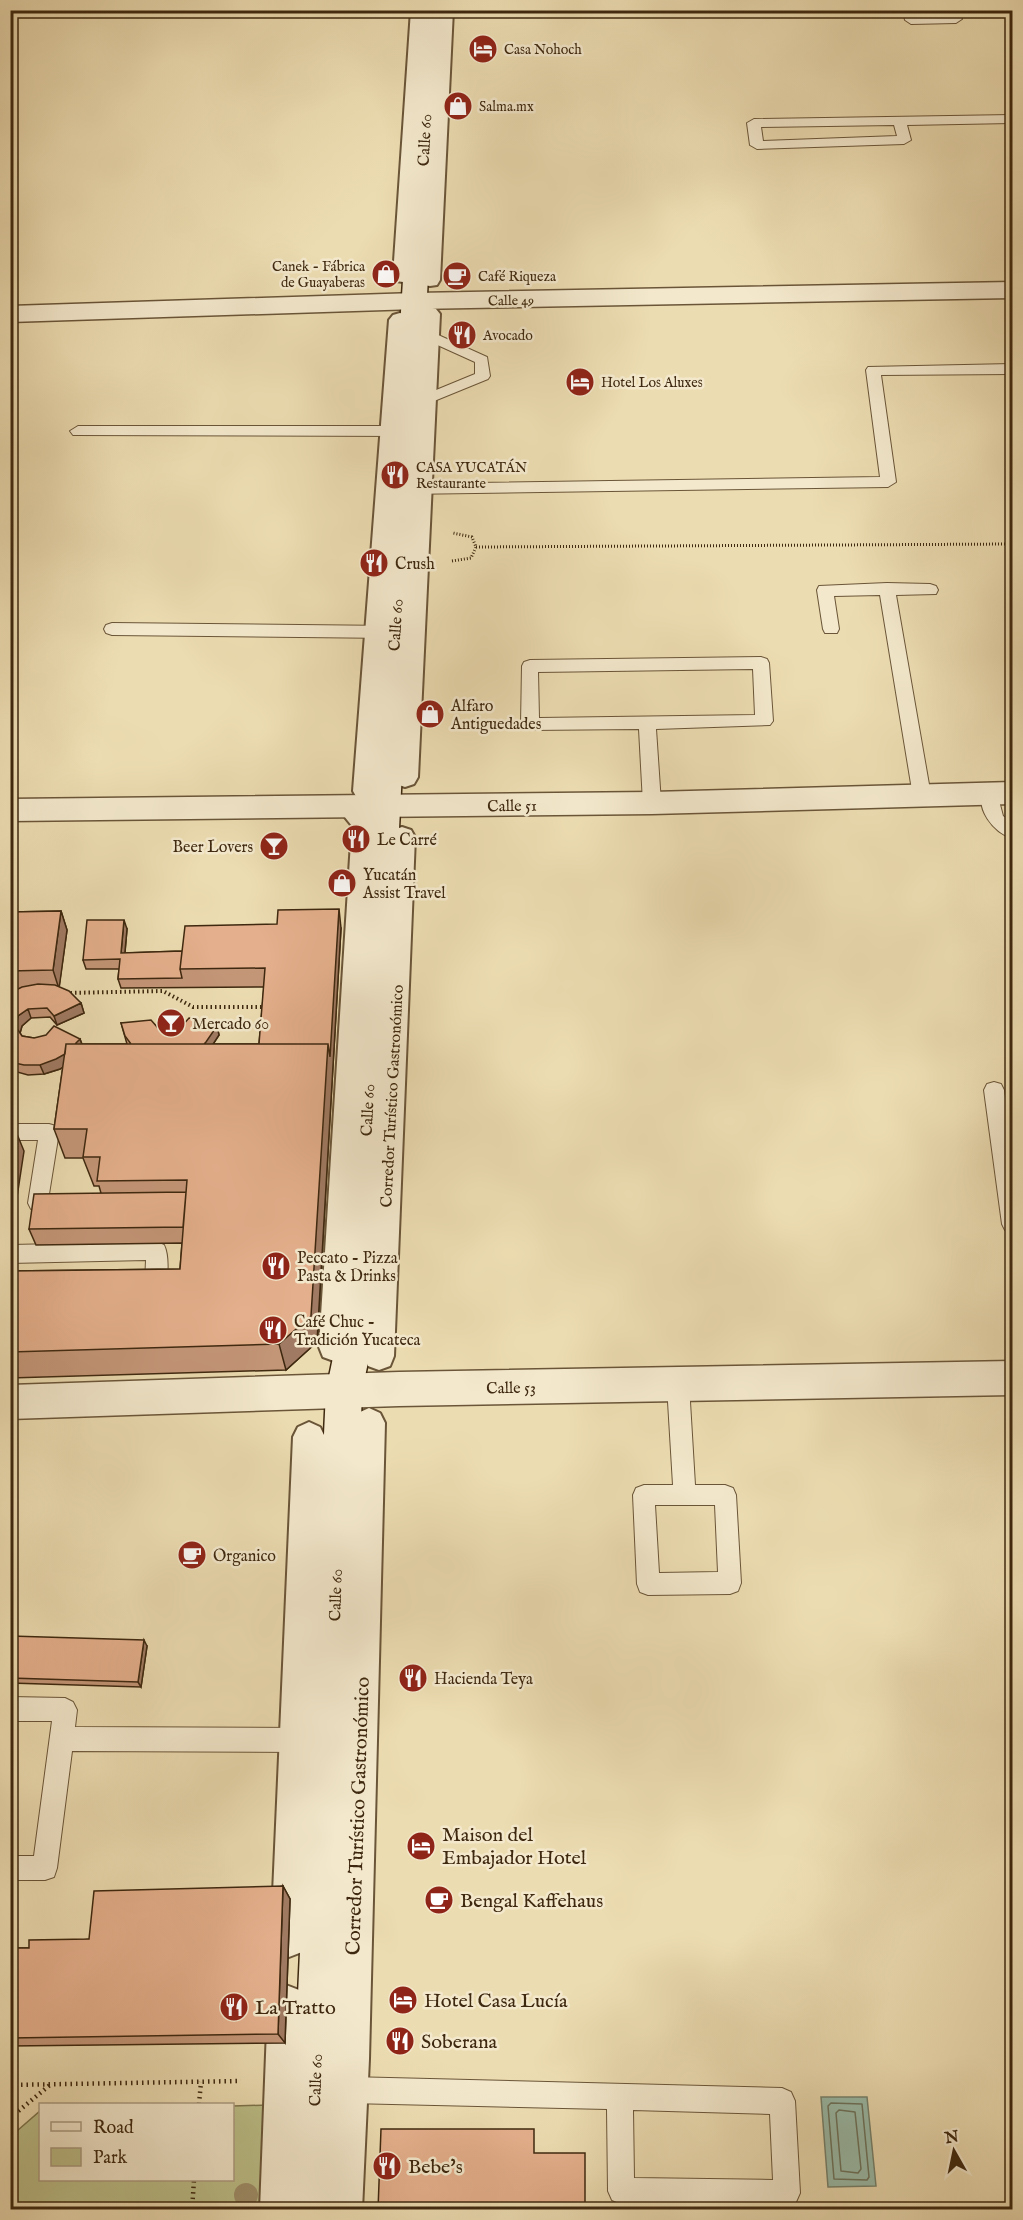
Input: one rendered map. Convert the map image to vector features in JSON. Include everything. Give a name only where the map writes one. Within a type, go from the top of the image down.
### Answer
[{"type":"street","points":[[403,276],[420,10]]},
{"type":"street","name":"Calle 60","points":[[310,2210],[313,1740],[344,1390],[354,1343],[341,1204],[369,805],[386,632],[412,489],[408,417],[419,313],[431,10]]},
{"type":"street","points":[[419,313],[444,10]]},
{"type":"street","name":"Calle 49","points":[[10,314],[419,313],[1012,290]]},
{"type":"street","points":[[386,632],[408,417]]},
{"type":"street","points":[[405,777],[412,489]]},
{"type":"street","name":"Calle 51","points":[[10,810],[652,803],[1001,793]]},
{"type":"street","name":"Corredor Turístico Gastronómico","points":[[379,1356],[402,837]]},
{"type":"street","points":[[334,1347],[341,1204]]},
{"type":"street","name":"Calle 53","points":[[10,1402],[344,1390],[1012,1378]]},
{"type":"street","name":"Corredor Turístico Gastronómico","points":[[343,2210],[349,2090],[369,1423]]},
{"type":"street","points":[[279,2210],[284,2081],[313,1740],[309,1437]]},
{"type":"lane","points":[[909,10],[910,20],[956,19],[953,10]]},
{"type":"lane","points":[[900,121],[904,140],[757,144],[754,123],[1012,118]]},
{"type":"lane","points":[[78,431],[408,417],[483,376],[482,360],[419,313]]},
{"type":"lane","points":[[412,489],[888,482],[873,370],[1012,369]]},
{"type":"lane","points":[[831,629],[825,590],[930,590]]},
{"type":"lane","points":[[887,590],[922,796]]},
{"type":"lane","points":[[112,630],[386,632]]},
{"type":"lane","points":[[761,663],[764,721],[647,723],[530,724],[530,666],[761,663]]},
{"type":"lane","points":[[647,723],[652,803]]},
{"type":"lane","points":[[1001,793],[995,819],[1012,831]]},
{"type":"lane","points":[[994,1090],[1010,1186],[1012,1224]]},
{"type":"lane","points":[[10,1132],[50,1132],[38,1203],[73,1203]]},
{"type":"lane","points":[[10,1254],[156,1251],[155,1291],[133,1291]]},
{"type":"lane","points":[[678,1385],[684,1495]]},
{"type":"lane","points":[[644,1495],[684,1495],[725,1495],[730,1583],[648,1584],[644,1495]]},
{"type":"lane","points":[[10,1710],[65,1710],[45,1868],[10,1868]]},
{"type":"lane","points":[[61,1739],[313,1740]]},
{"type":"lane","points":[[349,2090],[782,2101],[787,2193],[621,2191],[620,2098]]},
{"type":"path","points":[[476,547],[1012,544]]},
{"type":"path","points":[[62,993],[163,991],[193,1007],[278,1007]]},
{"type":"path","points":[[10,2085],[284,2081]]},
{"type":"path","points":[[199,2103],[201,2082]]},
{"type":"path","points":[[10,2118],[51,2084]]},
{"type":"path","points":[[192,2210],[194,2181]]},
{"type":"path","points":[[65,2210],[85,2205],[156,2210]]},
{"type":"green space","points":[[269,2105],[264,2209],[11,2209],[10,2137],[39,2112],[39,2181],[234,2181],[234,2106]]},
{"type":"water","points":[[821,2097],[867,2097],[876,2186],[828,2187]]},
{"type":"building","points":[[339,909],[330,1057],[328,1044],[259,1044],[265,968],[180,969],[185,926],[277,924],[278,910]]},
{"type":"building","points":[[61,911],[53,970],[10,971],[10,912]]},
{"type":"building","points":[[87,920],[124,920],[121,953],[182,951],[180,969],[182,978],[118,979],[120,959],[83,960]]},
{"type":"building","points":[[38,984],[55,985],[69,991],[81,1003],[54,1016],[47,1008],[28,1009],[18,1016],[16,1027],[22,1036],[34,1038],[46,1035],[54,1026],[80,1039],[75,1044],[66,1044],[65,1054],[40,1065],[10,1062],[10,993],[22,987]]},
{"type":"building","points":[[189,1018],[217,1026],[204,1044],[131,1044],[125,1036],[121,1023],[151,1020],[158,1028],[169,1031],[181,1027]]},
{"type":"building","points":[[66,1044],[328,1044],[311,1316],[279,1344],[10,1352],[10,1271],[180,1269],[187,1180],[97,1181],[100,1157],[83,1157],[87,1129],[54,1129]]},
{"type":"building","points":[[10,1134],[17,1134],[10,1176]]},
{"type":"building","points":[[186,1192],[183,1227],[29,1229],[34,1194]]},
{"type":"building","points":[[10,1636],[144,1640],[138,1682],[10,1678]]},
{"type":"building","points":[[283,1886],[278,2034],[10,2038],[10,1948],[29,1948],[29,1940],[89,1939],[94,1891]]},
{"type":"building","points":[[381,2129],[534,2129],[534,2153],[585,2153],[585,2210],[378,2210]]},
{"type":"place","name":"Casa Nohoch","points":[[483,49]]},
{"type":"place","name":"Salma.mx","points":[[458,106]]},
{"type":"place","name":"Canek - Fábrica de Guayaberas","points":[[386,274]]},
{"type":"place","name":"Café Riqueza","points":[[457,276]]},
{"type":"place","name":"Avocado","points":[[462,335]]},
{"type":"place","name":"Hotel Los Aluxes","points":[[580,382]]},
{"type":"place","name":"CASA YUCATÁN Restaurante","points":[[395,475]]},
{"type":"place","name":"Crush","points":[[374,563]]},
{"type":"place","name":"Alfaro Antiguedades","points":[[430,714]]},
{"type":"place","name":"Le Carré","points":[[356,839]]},
{"type":"place","name":"Beer Lovers","points":[[274,846]]},
{"type":"place","name":"Yucatán Assist Travel","points":[[342,883]]},
{"type":"place","name":"Mercado 60","points":[[171,1023]]},
{"type":"place","name":"Peccato - Pizza Pasta & Drinks","points":[[276,1266]]},
{"type":"place","name":"Café Chuc - Tradición Yucateca","points":[[273,1330]]},
{"type":"place","name":"Organico","points":[[192,1555]]},
{"type":"place","name":"Hacienda Teya","points":[[413,1678]]},
{"type":"place","name":"Maison del Embajador Hotel","points":[[421,1846]]},
{"type":"place","name":"Bengal Kaffehaus","points":[[439,1900]]},
{"type":"place","name":"Hotel Casa Lucía","points":[[403,2000]]},
{"type":"place","name":"La Tratto","points":[[234,2007]]},
{"type":"place","name":"Soberana","points":[[400,2041]]},
{"type":"place","name":"Bebe's","points":[[387,2166]]}]
